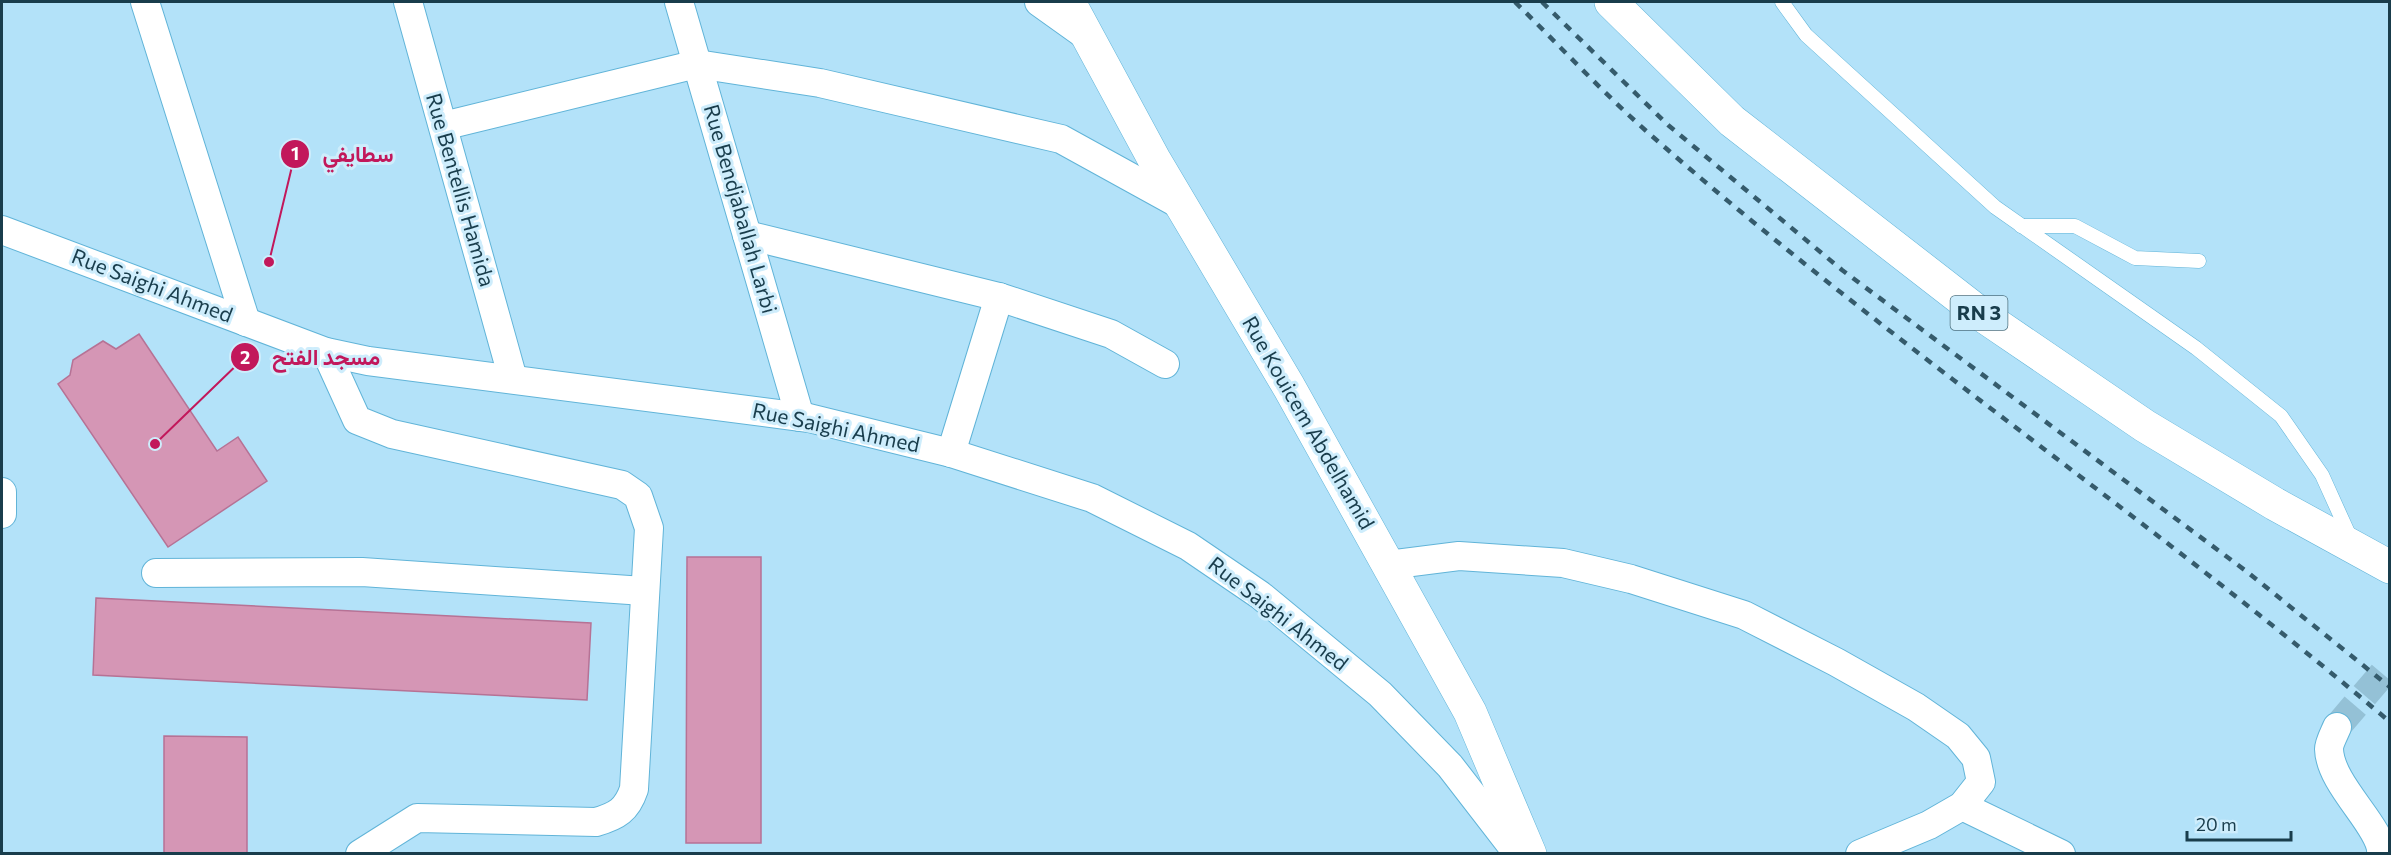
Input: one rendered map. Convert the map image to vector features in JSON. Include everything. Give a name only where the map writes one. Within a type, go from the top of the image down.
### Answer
[{"type":"street","points":[[145,2],[246,322]]},
{"type":"street","name":"Rue Bentellis Hamida","points":[[408,2],[513,379]]},
{"type":"street","name":"Rue Bendjaballah Larbi","points":[[679,2],[800,417]]},
{"type":"street","points":[[1040,2],[1088,37]]},
{"type":"street","name":"Rue Kouicem Abdelhamid","points":[[1069,2],[1179,204],[1289,387],[1470,712],[1530,854]]},
{"type":"street","name":"RN 3","points":[[1611,2],[1732,121],[1982,315],[2145,426],[2390,567]]},
{"type":"street","points":[[443,126],[698,64],[820,83],[1061,139],[1179,204]]},
{"type":"street","name":"Rue Saighi Ahmed","points":[[2,230],[327,352],[368,361],[800,417],[951,453],[1092,498],[1188,546],[1260,595],[1380,694],[1450,766],[1518,854]]},
{"type":"street","points":[[747,235],[999,297],[1111,334],[1165,364]]},
{"type":"street","points":[[951,453],[999,297]]},
{"type":"street","points":[[327,352],[357,420],[392,434],[622,486],[638,496],[649,528],[634,789],[629,805],[614,817],[596,822],[417,818],[360,854]]},
{"type":"street","points":[[2,492],[2,514]]},
{"type":"street","points":[[1388,565],[1459,556],[1563,562],[1631,579],[1744,615],[1836,662],[1916,707],[1958,736],[1976,758],[1981,782],[1962,806],[1929,825],[1860,854]]},
{"type":"street","points":[[156,573],[362,572],[644,591]]},
{"type":"street","points":[[2337,727],[2328,748],[2334,772],[2376,835],[2382,848],[2381,854]]},
{"type":"street","points":[[1962,806],[2061,854]]},
{"type":"lane","points":[[1782,2],[1806,35],[1995,207],[2196,348],[2281,416],[2322,475],[2355,548]]},
{"type":"lane","points":[[2021,226],[2075,226],[2135,258],[2199,261]]},
{"type":"building","points":[[139,334],[217,451],[238,437],[267,481],[168,547],[58,384],[70,375],[73,360],[103,341],[116,349]]},
{"type":"building","points":[[687,557],[761,557],[761,843],[686,843]]},
{"type":"building","points":[[96,598],[591,623],[587,700],[93,675]]},
{"type":"building","points":[[164,736],[247,737],[247,854],[164,854]]},
{"type":"tunnel","points":[[2337,727],[2390,665]]},
{"type":"railway","points":[[1515,2],[1635,121],[1743,213],[1927,360],[2207,574],[2390,722]]},
{"type":"railway","points":[[1542,2],[1668,125],[1842,270],[2246,571],[2390,687]]},
{"type":"place","name":"سطايفي","points":[[269,262]]},
{"type":"place","name":"مسجد الفتح","points":[[155,444]]}]
